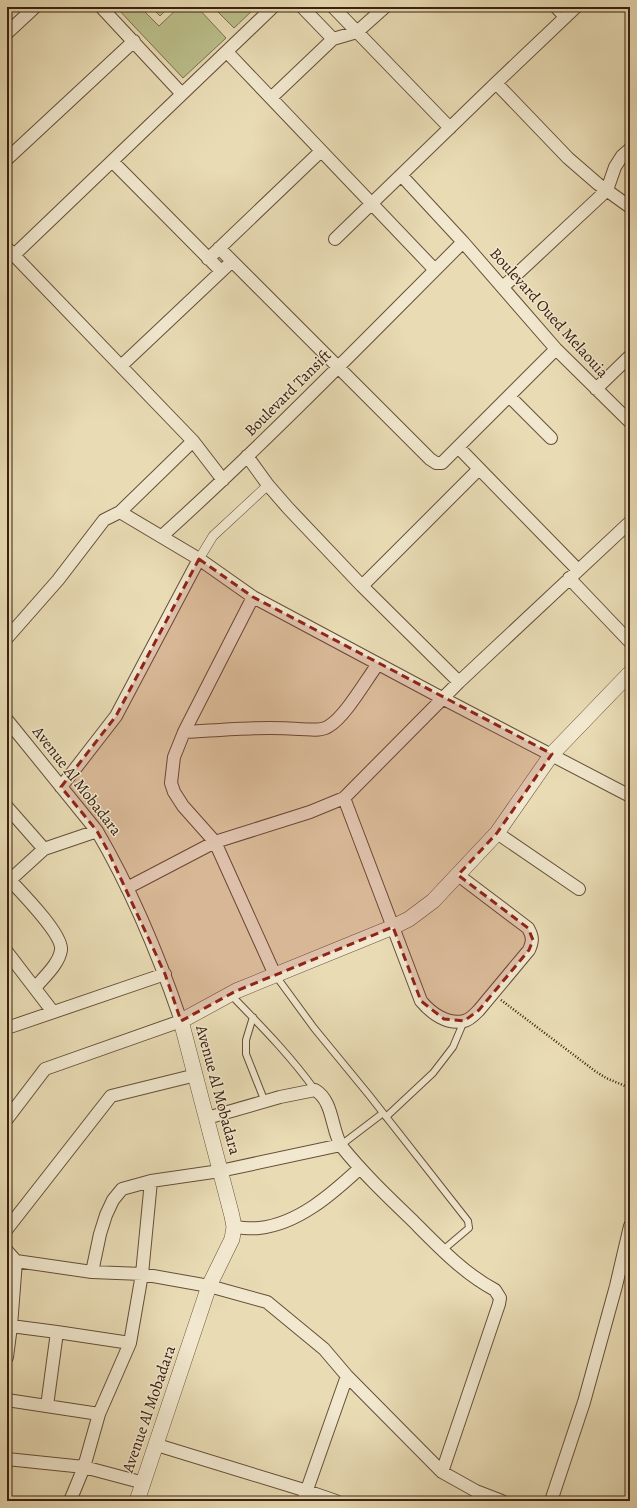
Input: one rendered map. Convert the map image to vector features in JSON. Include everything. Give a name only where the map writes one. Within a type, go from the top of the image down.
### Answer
[{"type":"street","points":[[7,33],[34,7]]},
{"type":"street","points":[[101,7],[182,94]]},
{"type":"street","points":[[223,480],[193,441],[10,252],[112,161],[273,7]]},
{"type":"street","points":[[302,7],[334,39]]},
{"type":"street","points":[[333,7],[450,128]]},
{"type":"street","points":[[271,98],[334,39],[357,32],[385,7]]},
{"type":"street","points":[[335,240],[576,7]]},
{"type":"street","points":[[7,159],[134,41]]},
{"type":"street","points":[[227,52],[371,205],[435,270]]},
{"type":"street","points":[[496,83],[568,158],[598,184],[630,207]]},
{"type":"street","points":[[503,287],[607,190],[615,167],[622,156],[630,149]]},
{"type":"street","points":[[208,259],[321,151]]},
{"type":"street","points":[[112,161],[221,271]]},
{"type":"street","name":"Boulevard Oued Melaouia","points":[[401,175],[463,242],[556,348],[630,422]]},
{"type":"street","name":"Boulevard Tansift","points":[[162,536],[223,480],[291,414],[463,242]]},
{"type":"street","points":[[219,248],[430,459],[436,463],[440,464],[445,462],[556,348]]},
{"type":"street","points":[[121,366],[232,261]]},
{"type":"street","points":[[596,389],[630,356]]},
{"type":"street","points":[[509,396],[551,438]]},
{"type":"street","points":[[7,638],[58,580],[104,520],[120,512],[193,441]]},
{"type":"street","points":[[458,447],[574,574],[630,642]]},
{"type":"street","points":[[247,456],[268,485],[288,508],[362,586],[458,682]]},
{"type":"street","points":[[362,586],[479,469]]},
{"type":"street","points":[[61,787],[116,716],[212,536],[268,485]]},
{"type":"street","points":[[120,512],[199,559],[253,597],[630,796]]},
{"type":"street","points":[[127,888],[215,842],[310,812],[344,798],[458,682],[630,522]]},
{"type":"street","points":[[253,597],[184,732],[174,756],[171,783],[174,792],[183,806],[215,842],[275,975]]},
{"type":"street","points":[[184,732],[270,727],[319,730],[327,728],[334,724],[342,715],[378,664]]},
{"type":"street","points":[[9,1114],[45,1068],[181,1021],[230,994],[393,927],[420,912],[433,901],[497,833],[552,754],[630,673]]},
{"type":"street","name":"Avenue Al Mobadara","points":[[7,720],[97,831],[127,888],[165,974],[181,1021],[234,1227],[232,1239],[209,1286],[137,1501]]},
{"type":"street","points":[[344,798],[421,1001],[434,1014],[444,1019],[464,1021],[471,1018],[479,1010],[529,950],[533,940],[528,928],[458,875]]},
{"type":"street","points":[[7,807],[44,849]]},
{"type":"street","points":[[35,988],[56,961],[61,950],[60,943],[48,923],[8,879],[44,849],[97,831]]},
{"type":"street","points":[[497,833],[579,889]]},
{"type":"street","points":[[7,952],[53,1012]]},
{"type":"street","points":[[8,1028],[165,974]]},
{"type":"street","points":[[7,1229],[111,1096],[196,1075]]},
{"type":"street","points":[[207,1118],[315,1090],[321,1094],[329,1108],[341,1145],[360,1168],[456,1262],[495,1290],[500,1298],[442,1472]]},
{"type":"street","points":[[92,1272],[100,1234],[113,1200],[122,1189],[151,1181],[220,1171],[341,1145]]},
{"type":"street","points":[[234,1227],[258,1229],[279,1224],[298,1216],[337,1190],[360,1168]]},
{"type":"street","points":[[70,1501],[84,1468],[99,1414],[130,1343],[142,1274],[151,1181]]},
{"type":"street","points":[[551,1501],[584,1402],[616,1286],[630,1226]]},
{"type":"street","points":[[7,1251],[16,1261],[92,1272],[142,1274],[209,1286],[267,1302],[324,1349],[346,1376],[442,1472],[474,1496],[502,1501]]},
{"type":"street","points":[[7,1357],[16,1261]]},
{"type":"street","points":[[11,1326],[130,1343]]},
{"type":"street","points":[[47,1406],[57,1332]]},
{"type":"street","points":[[305,1496],[346,1376]]},
{"type":"street","points":[[7,1400],[99,1414]]},
{"type":"street","points":[[157,1444],[305,1496],[336,1501]]},
{"type":"street","points":[[7,1459],[84,1468],[144,1483]]},
{"type":"lane","points":[[552,7],[563,19]]},
{"type":"lane","points":[[275,975],[314,1028],[385,1115],[470,1224],[466,1231],[443,1250]]},
{"type":"lane","points":[[230,994],[296,1063],[315,1090]]},
{"type":"lane","points":[[253,1017],[246,1040],[246,1054],[265,1102]]},
{"type":"lane","points":[[341,1145],[385,1115],[433,1073],[453,1047],[464,1021]]},
{"type":"path","points":[[493,993],[595,1071],[606,1078],[630,1088]]},
{"type":"highlighted area","points":[[199,559],[253,597],[552,754],[497,833],[458,875],[528,928],[533,940],[529,950],[479,1010],[464,1021],[444,1019],[421,1001],[393,927],[236,991],[181,1021],[165,974],[108,851],[97,831],[61,787],[116,716]]},
{"type":"green space","points":[[116,7],[140,7],[159,26],[179,7],[197,7],[226,38],[183,78]]},
{"type":"green space","points":[[151,7],[169,7],[160,16]]},
{"type":"green space","points":[[213,7],[256,7],[234,28]]}]
